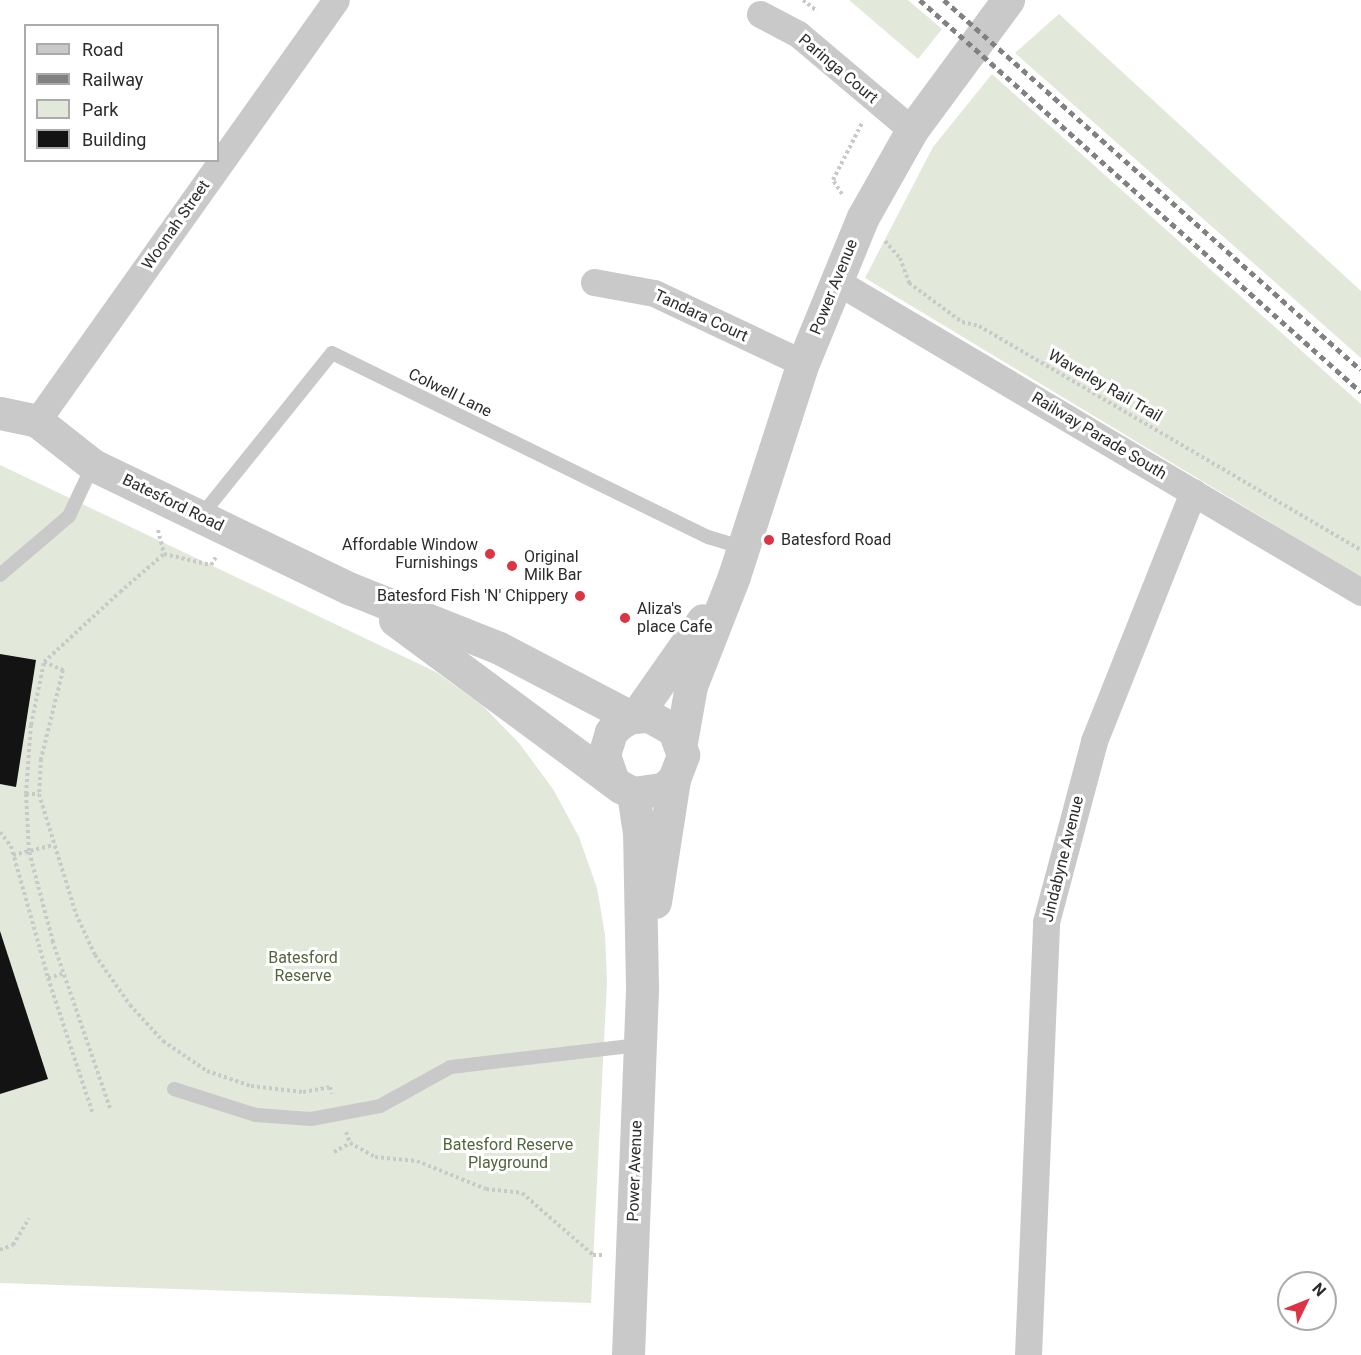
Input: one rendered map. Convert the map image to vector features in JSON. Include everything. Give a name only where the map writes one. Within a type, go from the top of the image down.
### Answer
[{"type":"street","name":"Woonah Street","points":[[37,421],[336,0]]},
{"type":"street","name":"Power Avenue","points":[[681,742],[691,686],[738,562],[803,363],[863,217],[912,130],[1000,13],[1025,0]]},
{"type":"street","name":"Paringa Court","points":[[759,14],[798,34],[912,130]]},
{"type":"street","name":"Railway Parade South","points":[[836,281],[1361,592]]},
{"type":"street","name":"Tandara Court","points":[[594,282],[654,292],[803,363]]},
{"type":"street","name":"Batesford Road","points":[[0,413],[37,421],[93,465],[351,589],[499,648],[633,717]]},
{"type":"street","name":"Jindabyne Avenue","points":[[1028,1355],[1046,922],[1094,741],[1193,492]]},
{"type":"street","name":"Power Avenue","points":[[633,717],[738,562]]},
{"type":"street","name":"Batesford Road","points":[[351,589],[623,786]]},
{"type":"street","points":[[633,717],[663,721],[681,742],[682,762],[674,779],[656,791],[623,786],[606,768],[606,743],[611,732],[633,717]]},
{"type":"street","name":"Power Avenue","points":[[642,986],[674,779]]},
{"type":"street","name":"Power Avenue","points":[[623,786],[639,833],[642,986],[628,1355]]},
{"type":"lane","name":"Colwell Lane","points":[[201,516],[332,353],[708,537],[738,562]]},
{"type":"lane","points":[[0,574],[69,516],[93,465]]},
{"type":"lane","points":[[174,1089],[256,1115],[311,1119],[380,1106],[451,1068],[639,1045]]},
{"type":"path","name":"Waverley Rail Trail","points":[[863,217],[900,258],[909,283],[962,322],[979,326],[1361,550]]},
{"type":"path","points":[[110,1108],[65,973],[28,851],[26,794],[31,725],[44,662],[164,554],[211,565],[231,531]]},
{"type":"path","points":[[44,662],[63,670],[41,759],[39,795],[54,845],[76,914],[95,955],[130,1005],[163,1041],[207,1071],[251,1086],[303,1092],[330,1087],[350,1143],[375,1156],[417,1161],[486,1189],[522,1193],[593,1255],[632,1256]]},
{"type":"path","points":[[26,794],[39,795]]},
{"type":"path","points":[[0,832],[13,855],[48,978],[93,1114]]},
{"type":"path","points":[[13,855],[54,845]]},
{"type":"path","points":[[48,978],[65,973]]},
{"type":"path","points":[[334,1152],[350,1143]]},
{"type":"path","points":[[0,1250],[13,1245],[29,1218]]},
{"type":"green space","points":[[849,0],[908,0],[942,29],[918,59]]},
{"type":"green space","points":[[1059,14],[1361,291],[1361,358],[1015,53]]},
{"type":"green space","points":[[992,74],[1361,404],[1361,577],[865,278],[933,147]]},
{"type":"green space","name":"Batesford Reserve","points":[[0,465],[436,672],[482,705],[519,743],[553,789],[579,837],[597,888],[605,935],[607,981],[591,1303],[0,1283]]},
{"type":"building","points":[[0,654],[36,660],[16,787],[0,784]]},
{"type":"building","points":[[0,931],[48,1079],[0,1094]]},
{"type":"railway","points":[[920,0],[1361,392]]},
{"type":"railway","points":[[944,0],[1361,370]]},
{"type":"place","name":"Batesford Road","points":[[769,540]]},
{"type":"place","name":"Affordable Window Furnishings","points":[[490,554]]},
{"type":"place","name":"Original Milk Bar","points":[[512,566]]},
{"type":"place","name":"Batesford Fish 'N' Chippery","points":[[580,596]]},
{"type":"place","name":"Aliza's place Cafe","points":[[625,618]]},
{"type":"park label","name":"Batesford Reserve Playground","points":[[508,1154]]}]
